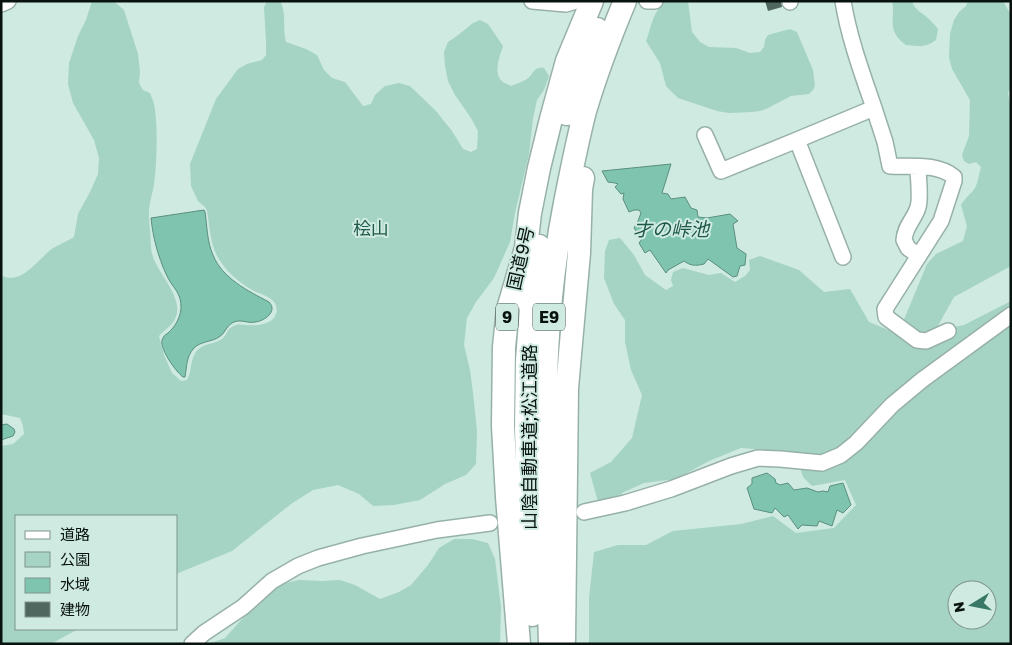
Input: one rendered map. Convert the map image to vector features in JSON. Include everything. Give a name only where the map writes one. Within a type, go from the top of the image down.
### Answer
[{"type":"highway","name":"国道9号","points":[[519,644],[503,426],[504,347],[508,310],[526,248],[530,213],[550,118],[567,61],[592,1]]},
{"type":"highway","name":"山陰自動車道;松江道路","points":[[532,644],[526,430],[527,360],[532,295],[540,233],[552,172],[569,110],[589,48],[607,1]]},
{"type":"highway","name":"山陰自動車道;松江道路","points":[[550,644],[544,428],[546,360],[551,295],[559,235],[585,112],[604,53],[625,1]]},
{"type":"highway","points":[[550,644],[555,426],[564,307],[571,248],[580,189],[603,100],[640,1]]},
{"type":"highway","points":[[564,644],[568,388],[579,253],[580,189]]},
{"type":"highway","points":[[526,248],[517,318],[513,416],[519,513],[532,644]]},
{"type":"street","points":[[1,4],[8,1]]},
{"type":"street","points":[[532,1],[566,4],[576,1]]},
{"type":"street","points":[[647,1],[655,1]]},
{"type":"street","points":[[843,1],[848,26],[885,142],[890,166],[931,166],[954,177],[941,222],[885,309],[886,317],[917,340],[926,341],[948,331]]},
{"type":"street","points":[[706,135],[721,171],[874,108]]},
{"type":"street","points":[[796,140],[842,257]]},
{"type":"street","points":[[918,167],[918,208],[908,225],[904,240],[908,248],[919,256]]},
{"type":"street","points":[[584,512],[625,503],[671,489],[731,466],[758,458],[822,462],[841,455],[856,443],[892,405],[922,380],[1011,315]]},
{"type":"street","points":[[192,644],[204,633],[244,607],[272,581],[298,566],[318,558],[362,546],[437,530],[490,523]]},
{"type":"green space","name":"桧山","points":[[92,1],[112,1],[124,10],[138,54],[139,83],[143,90],[150,93],[154,104],[157,144],[154,187],[149,210],[151,247],[156,264],[177,303],[175,319],[159,336],[164,355],[172,373],[181,381],[187,380],[194,355],[200,348],[220,341],[230,328],[236,325],[265,324],[274,318],[277,311],[274,302],[237,279],[224,267],[217,256],[211,237],[207,211],[198,201],[191,186],[190,164],[216,99],[238,69],[247,64],[262,60],[266,55],[264,7],[267,1],[280,1],[282,5],[286,42],[317,55],[324,70],[332,78],[345,82],[363,106],[371,104],[375,95],[385,86],[399,83],[410,86],[436,111],[463,149],[471,152],[477,149],[478,131],[448,81],[444,52],[448,42],[480,20],[488,24],[503,46],[497,70],[500,79],[504,83],[511,86],[519,83],[527,79],[538,68],[544,68],[549,76],[544,90],[537,100],[529,154],[510,242],[494,278],[467,318],[464,345],[470,370],[477,431],[476,464],[466,475],[445,484],[420,500],[394,505],[373,506],[359,494],[338,485],[313,490],[291,504],[232,551],[178,573],[178,515],[15,515],[15,630],[76,630],[51,644],[1,644],[1,446],[13,444],[24,434],[20,418],[1,414],[1,275],[8,278],[23,274],[53,248],[74,237],[78,214],[98,174],[99,158],[94,140],[73,103],[68,84],[69,63],[78,36]]},
{"type":"green space","points":[[665,1],[688,1],[692,32],[700,42],[709,47],[736,48],[750,53],[760,52],[768,35],[790,29],[797,32],[813,70],[815,86],[813,90],[809,94],[791,96],[766,109],[752,112],[729,113],[717,111],[678,98],[666,86],[660,63],[646,41],[655,15]]},
{"type":"green space","points":[[892,1],[912,1],[917,10],[938,29],[936,40],[922,46],[906,45],[901,41],[894,29]]},
{"type":"green space","points":[[968,1],[1003,1],[1011,15],[1011,87],[1008,93],[1011,110],[1011,266],[954,297],[935,331],[964,325],[1011,301],[1011,644],[589,644],[589,598],[594,552],[618,545],[646,545],[673,531],[741,524],[773,516],[796,533],[834,528],[856,505],[845,480],[812,486],[803,477],[795,452],[741,448],[709,461],[676,479],[644,483],[624,492],[607,504],[598,502],[590,473],[611,462],[632,438],[642,395],[631,370],[625,342],[625,320],[614,304],[604,278],[605,251],[609,240],[620,238],[634,255],[645,275],[666,290],[673,286],[671,280],[673,272],[683,268],[709,275],[721,273],[735,282],[745,276],[750,270],[749,260],[760,256],[799,270],[824,292],[850,289],[869,322],[898,334],[927,264],[936,254],[963,241],[967,226],[961,205],[975,188],[981,167],[976,162],[969,164],[964,161],[962,155],[969,136],[970,100],[952,69],[949,57],[950,34],[954,20],[966,6]]},
{"type":"green space","points":[[454,539],[472,539],[488,543],[495,559],[501,607],[500,644],[208,644],[225,638],[276,585],[299,580],[340,580],[355,585],[380,599],[411,585],[439,548]]},
{"type":"water","name":"才の峠池","points":[[671,164],[662,193],[668,194],[671,199],[685,197],[691,208],[697,210],[698,217],[707,218],[730,214],[738,221],[733,224],[737,248],[746,254],[745,265],[740,266],[737,276],[733,277],[708,259],[704,264],[698,265],[691,265],[684,261],[666,273],[650,250],[645,253],[639,243],[642,239],[634,228],[641,213],[639,210],[629,212],[623,199],[624,193],[621,194],[615,187],[618,184],[608,182],[602,171]]},
{"type":"water","points":[[204,210],[210,245],[217,263],[237,283],[269,302],[272,309],[263,320],[241,321],[230,324],[219,337],[194,348],[187,362],[185,377],[183,377],[172,365],[163,347],[163,337],[173,328],[178,319],[181,303],[178,294],[168,279],[161,260],[151,218]]},
{"type":"water","points":[[7,424],[15,432],[13,436],[1,440],[1,425]]},
{"type":"water","points":[[767,473],[775,479],[776,483],[780,485],[788,483],[794,490],[807,488],[818,492],[828,492],[830,486],[843,483],[851,505],[843,513],[837,510],[832,526],[819,521],[817,526],[802,525],[798,529],[788,515],[784,517],[775,508],[772,513],[754,509],[747,488],[752,484],[752,478]]},
{"type":"building","points":[[765,1],[781,1],[782,7],[768,11]]}]
